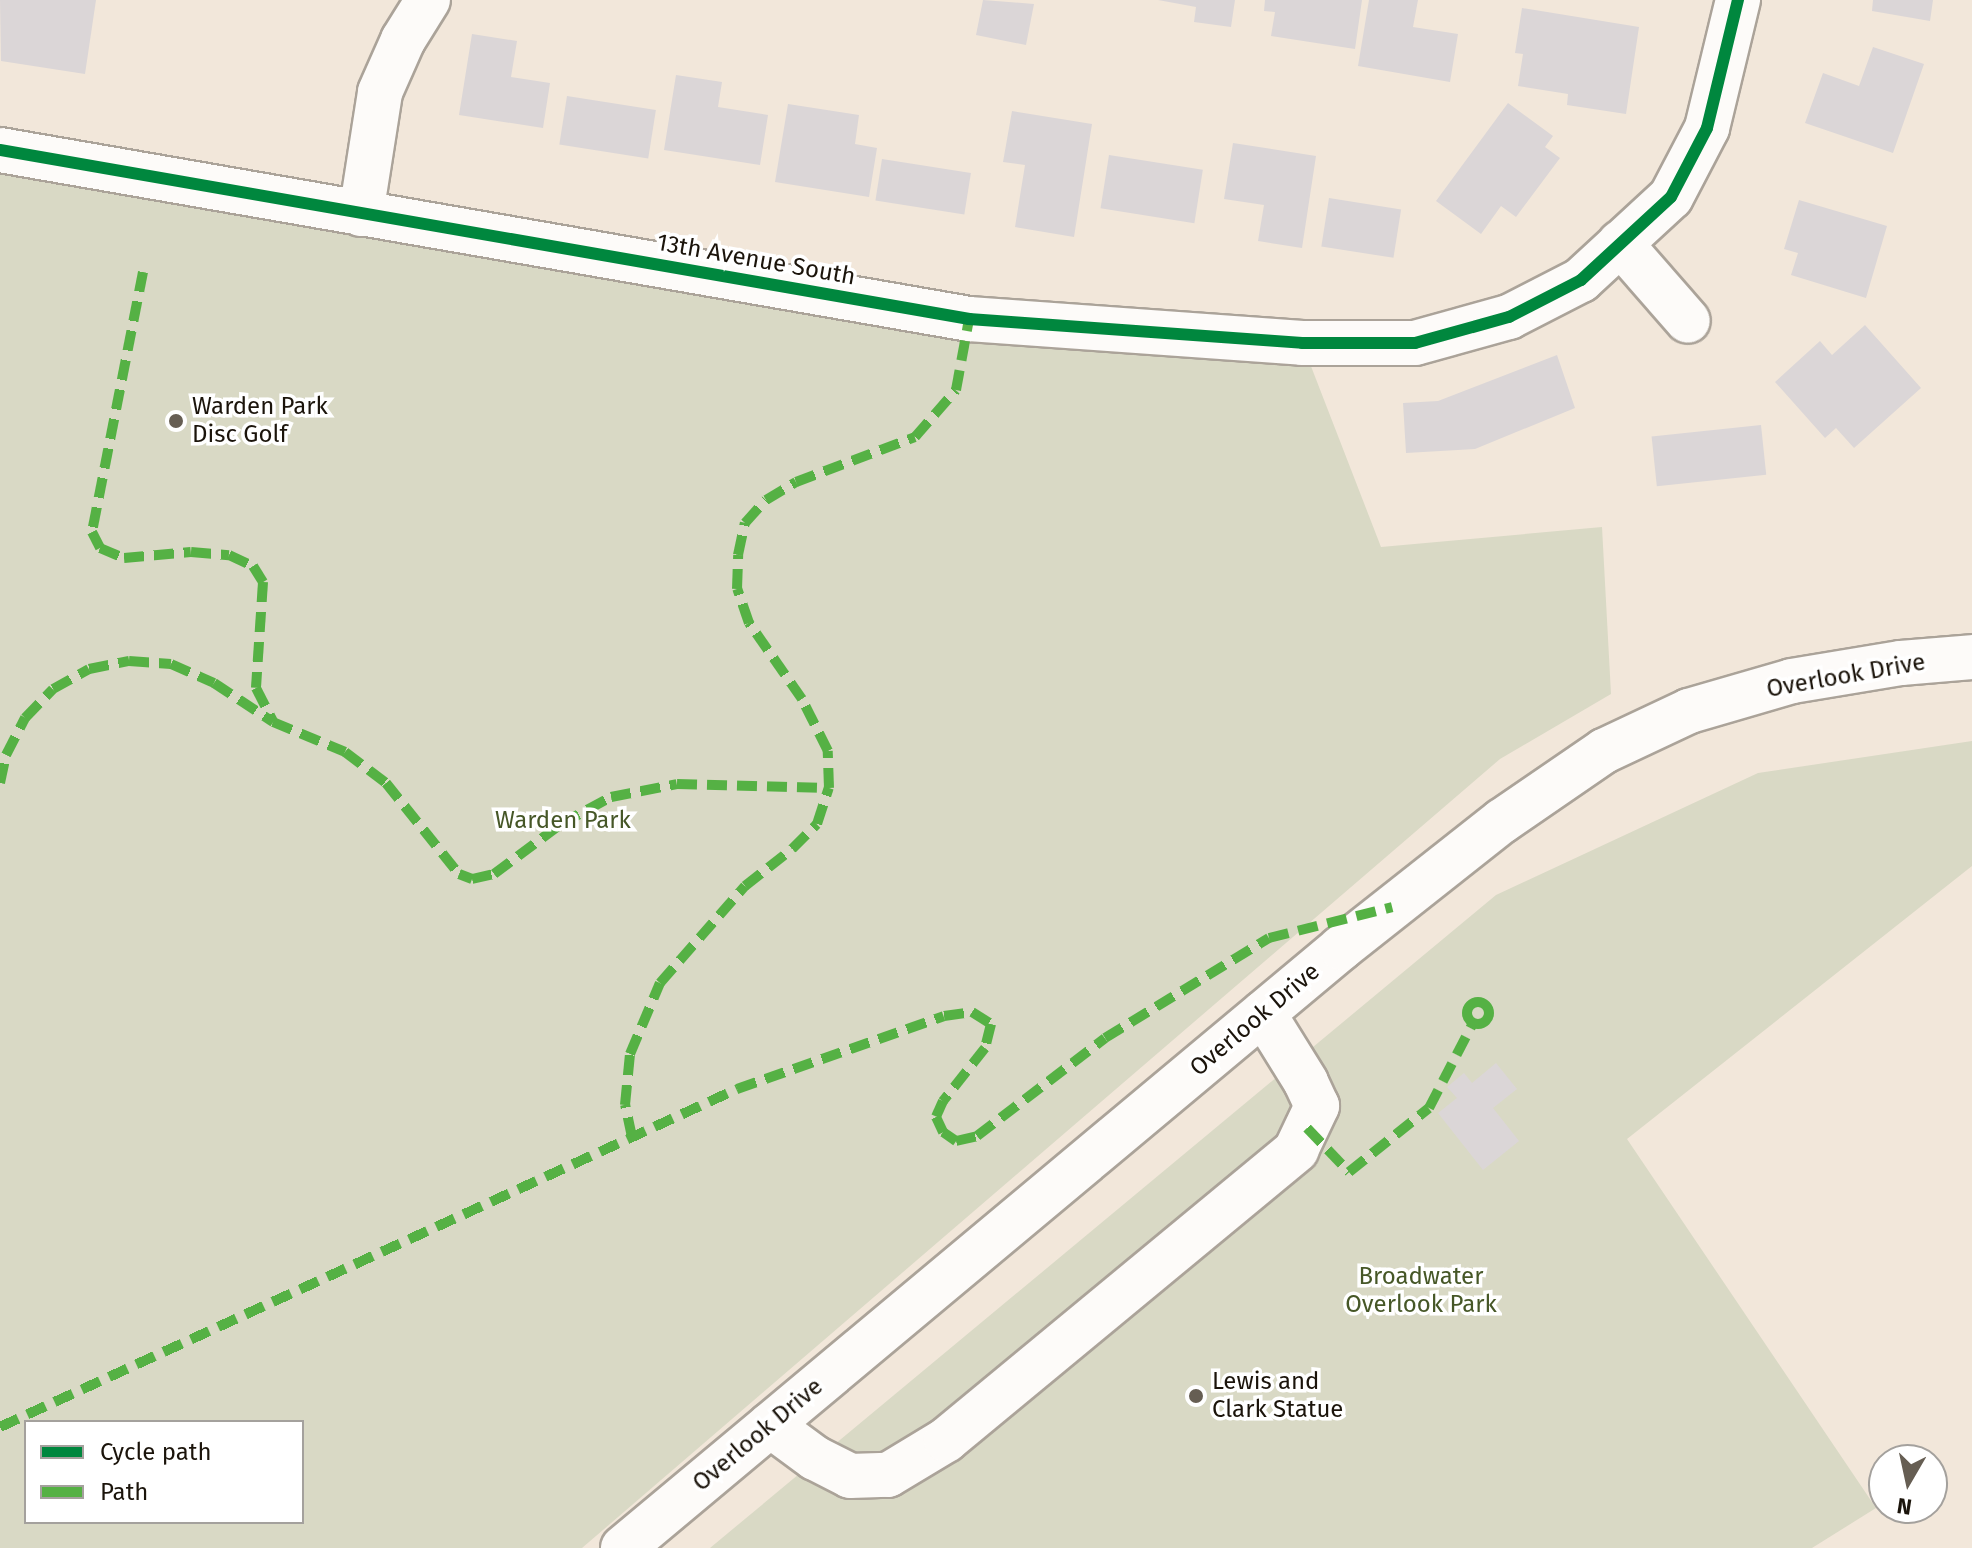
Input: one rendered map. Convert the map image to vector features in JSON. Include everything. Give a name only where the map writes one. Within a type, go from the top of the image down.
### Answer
[{"type":"street","points":[[361,214],[380,92],[403,40],[428,0]]},
{"type":"street","name":"13th Avenue South","points":[[0,150],[969,319],[1302,343],[1415,343],[1509,317],[1581,280],[1671,197],[1707,128],[1738,0]]},
{"type":"street","points":[[1620,243],[1688,321]]},
{"type":"street","name":"Overlook Drive","points":[[623,1548],[1263,1013],[1502,821],[1604,751],[1689,711],[1792,681],[1901,663],[1972,657]]},
{"type":"street","points":[[770,1425],[815,1458],[850,1476],[888,1475],[898,1470],[946,1440],[1296,1150],[1317,1106],[1306,1082],[1263,1013]]},
{"type":"green space","name":"Warden Park","points":[[0,150],[969,319],[1302,343],[1381,547],[1602,527],[1611,694],[1500,759],[582,1548],[0,1548]]},
{"type":"green space","name":"Broadwater Overlook Park","points":[[1972,741],[1972,866],[1627,1139],[1868,1496],[1868,1513],[1812,1548],[710,1548],[1496,895],[1758,773]]},
{"type":"building","points":[[0,0],[96,0],[85,74],[1,61]]},
{"type":"building","points":[[983,0],[1034,4],[1026,45],[976,35]]},
{"type":"building","points":[[1158,0],[1235,0],[1231,27],[1194,22],[1196,7]]},
{"type":"building","points":[[1265,0],[1362,0],[1355,49],[1271,36],[1275,12],[1264,11]]},
{"type":"building","points":[[1369,0],[1418,0],[1413,27],[1458,34],[1450,82],[1358,66]]},
{"type":"building","points":[[1873,0],[1933,0],[1930,21],[1872,11]]},
{"type":"building","points":[[1522,8],[1639,27],[1626,114],[1567,105],[1568,94],[1518,86],[1523,54],[1515,53]]},
{"type":"building","points":[[472,34],[517,41],[511,77],[550,83],[543,128],[459,115]]},
{"type":"building","points":[[1873,47],[1924,64],[1893,153],[1805,123],[1823,73],[1859,86]]},
{"type":"building","points":[[676,75],[722,82],[718,107],[768,115],[760,165],[664,150]]},
{"type":"building","points":[[567,96],[656,110],[648,158],[559,144]]},
{"type":"building","points":[[1508,103],[1553,136],[1545,147],[1560,158],[1516,217],[1501,206],[1481,234],[1436,201]]},
{"type":"building","points":[[788,104],[859,115],[855,144],[877,148],[869,197],[775,182]]},
{"type":"building","points":[[1012,111],[1092,124],[1074,237],[1015,227],[1025,165],[1003,162]]},
{"type":"building","points":[[1233,143],[1316,156],[1302,248],[1258,241],[1264,205],[1224,199]]},
{"type":"building","points":[[1109,155],[1203,170],[1194,223],[1101,208]]},
{"type":"building","points":[[882,159],[971,173],[964,215],[875,200]]},
{"type":"building","points":[[1329,198],[1401,209],[1393,258],[1321,246]]},
{"type":"building","points":[[1799,200],[1887,226],[1866,298],[1791,275],[1798,253],[1784,249]]},
{"type":"building","points":[[1865,325],[1921,388],[1854,448],[1836,428],[1825,438],[1775,382],[1820,341],[1832,355]]},
{"type":"building","points":[[1557,355],[1575,408],[1475,449],[1406,453],[1403,403],[1438,401]]},
{"type":"building","points":[[1761,425],[1766,475],[1657,486],[1652,436]]},
{"type":"building","points":[[1496,1063],[1517,1089],[1493,1108],[1519,1141],[1483,1170],[1438,1113],[1457,1098],[1447,1087],[1464,1073],[1472,1083]]},
{"type":"marked path","points":[[143,272],[92,532],[100,548],[124,558],[191,552],[229,555],[253,566],[263,582],[256,688],[273,722]]},
{"type":"marked path","points":[[632,1137],[625,1105],[630,1054],[660,983],[745,886],[792,849],[817,824],[829,788],[828,751],[802,699],[749,623],[737,589],[738,555],[745,523],[766,500],[796,482],[915,437],[956,390],[969,319]]},
{"type":"marked path","points":[[0,783],[6,755],[25,718],[53,689],[89,669],[129,661],[171,664],[214,683],[273,722],[345,752],[386,783],[459,874],[472,879],[494,874],[561,824],[611,797],[677,784],[829,788]]},
{"type":"marked path","points":[[0,1427],[737,1089],[944,1016],[972,1012],[991,1024],[985,1048],[943,1101],[936,1117],[943,1132],[956,1141],[977,1136],[1105,1038],[1269,938],[1392,907]]},
{"type":"marked path","points":[[1474,1002],[1482,1002],[1489,1013],[1482,1024],[1474,1024],[1467,1017],[1467,1009],[1474,1002]]},
{"type":"marked path","points":[[1307,1128],[1349,1172],[1429,1108],[1473,1023]]},
{"type":"cycle path","points":[[0,150],[969,319],[1302,343],[1415,343],[1509,317],[1581,280],[1671,197],[1707,128],[1738,0]]},
{"type":"place","name":"Warden Park Disc Golf","points":[[176,421]]},
{"type":"place","name":"Lewis and Clark Statue","points":[[1196,1396]]}]
